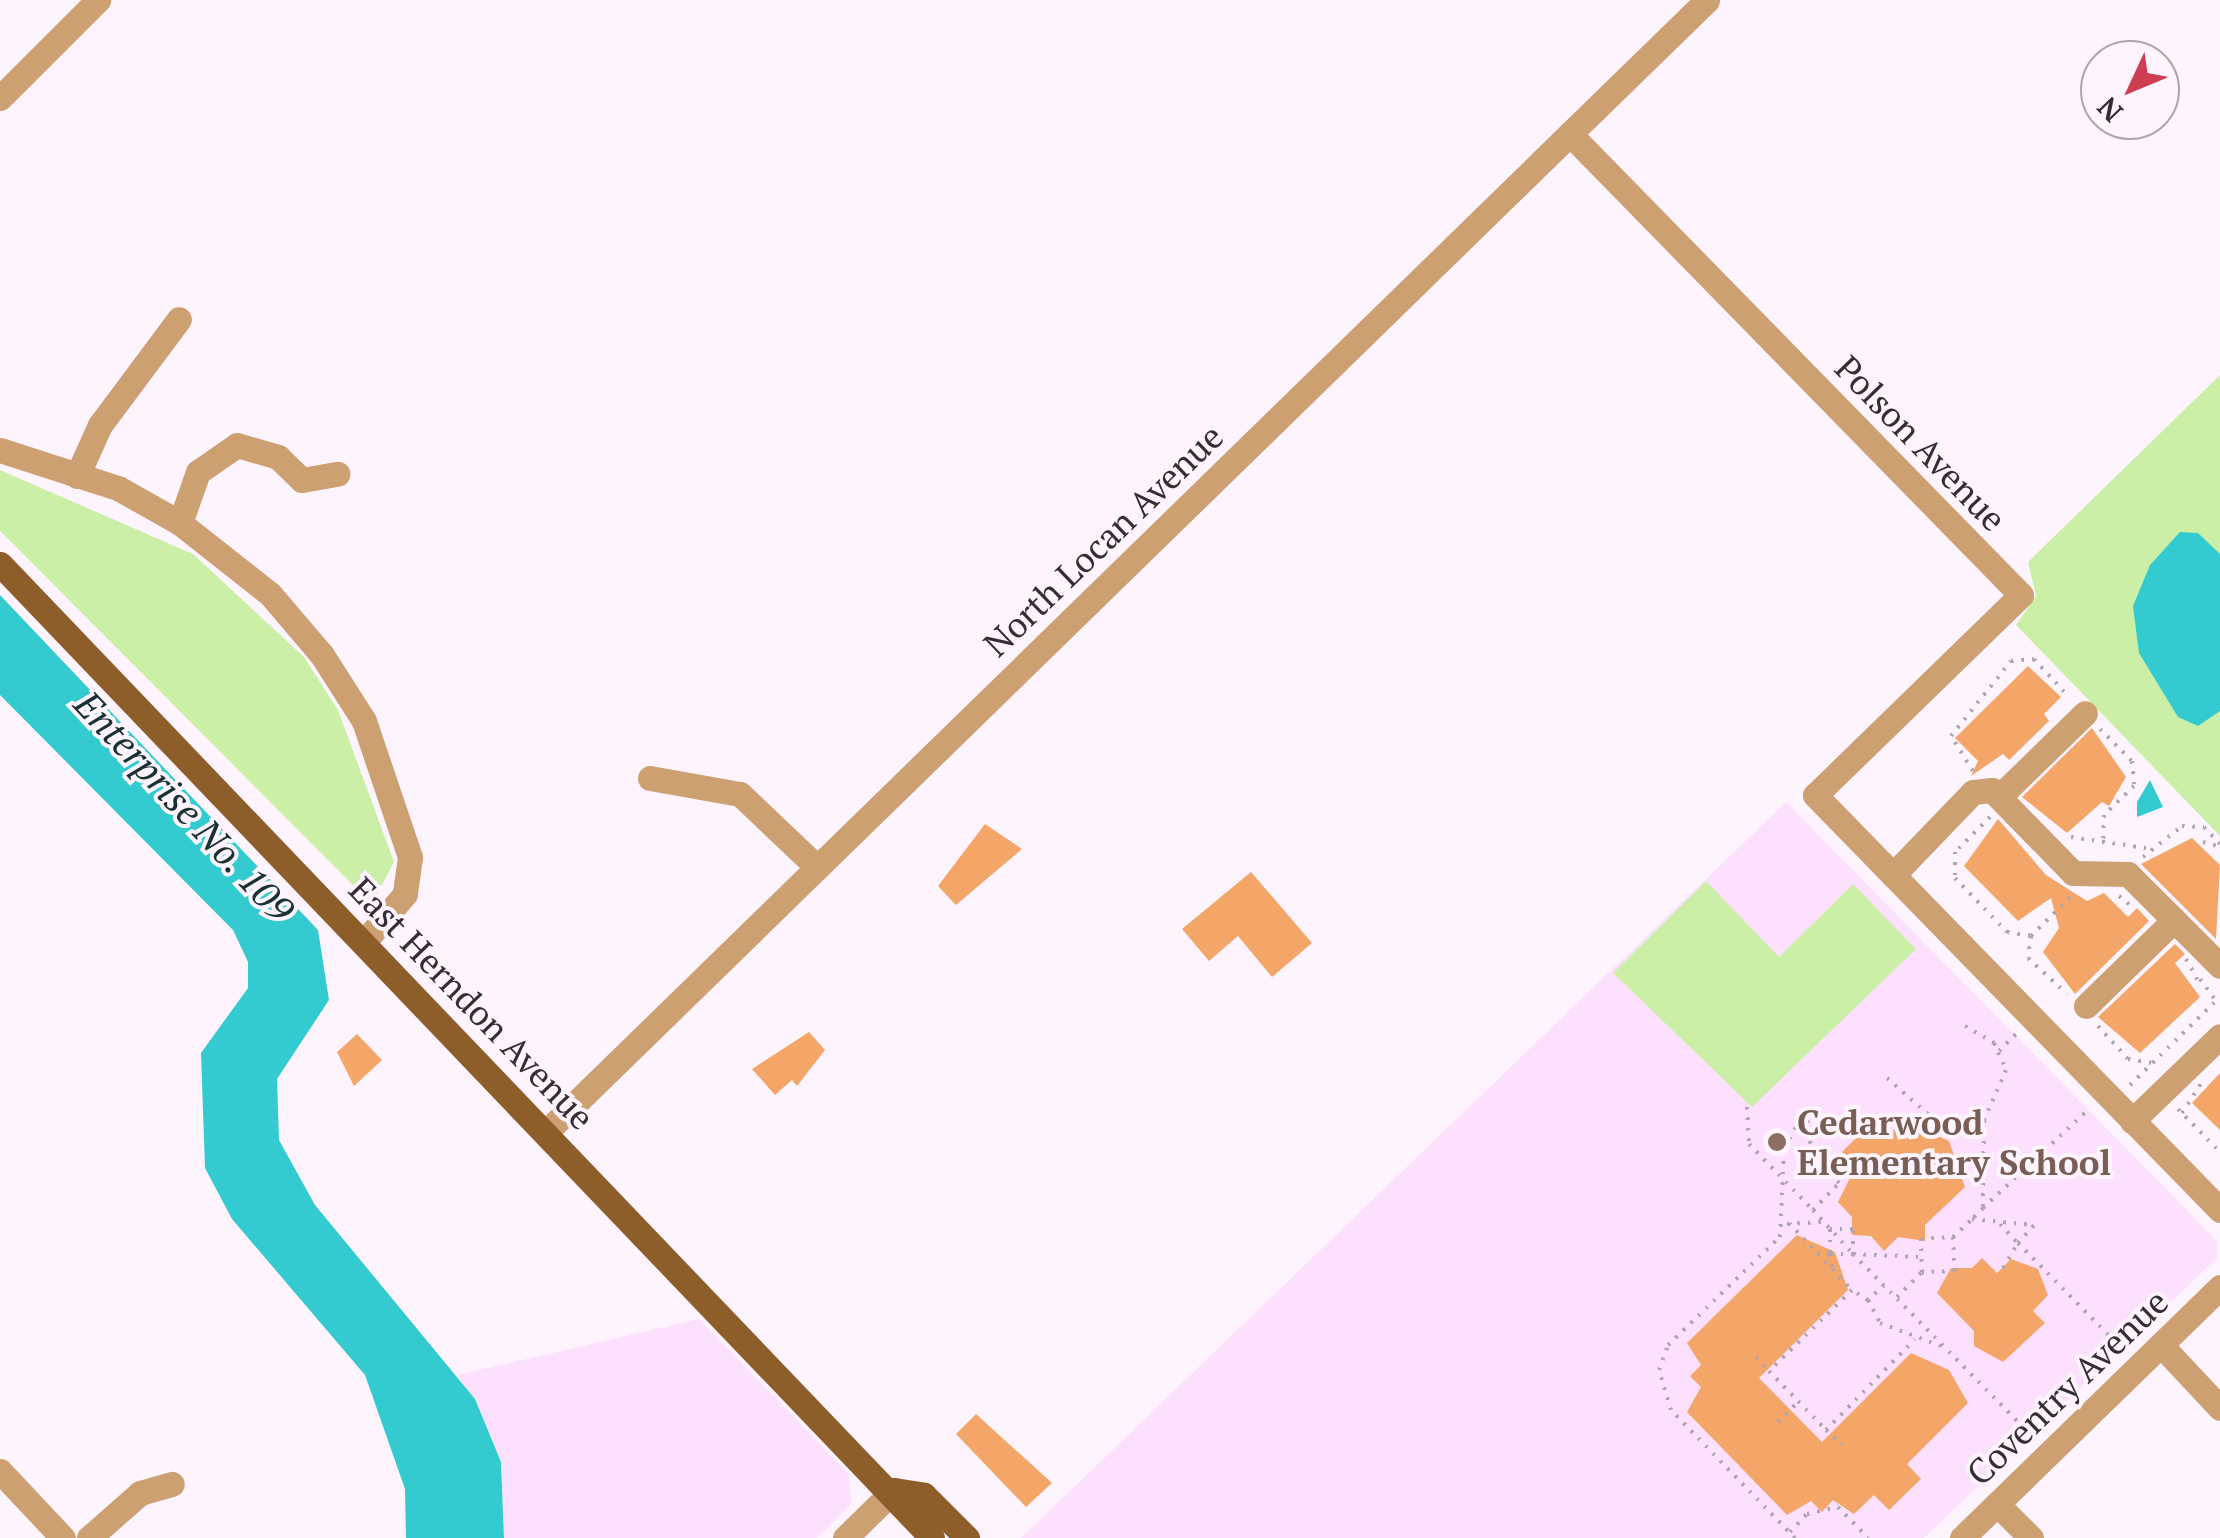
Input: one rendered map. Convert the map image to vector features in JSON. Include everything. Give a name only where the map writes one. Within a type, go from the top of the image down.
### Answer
[{"type":"main road","name":"East Herndon Avenue","points":[[0,564],[894,1490],[932,1538]]},
{"type":"main road","points":[[894,1490],[924,1496],[968,1538]]},
{"type":"street","points":[[0,98],[98,0]]},
{"type":"street","name":"North Locan Avenue","points":[[548,1131],[1708,0]]},
{"type":"street","name":"Polson Avenue","points":[[1570,134],[2021,596],[1815,795],[1893,875]]},
{"type":"street","points":[[77,476],[100,425],[179,319]]},
{"type":"street","points":[[180,523],[198,472],[237,445],[278,457],[302,480],[337,474]]},
{"type":"street","points":[[0,450],[77,476],[180,523],[270,594],[364,721],[410,857],[405,894],[364,942]]},
{"type":"street","points":[[1998,804],[2085,713]]},
{"type":"street","points":[[650,778],[740,794],[817,867]]},
{"type":"street","points":[[2220,966],[2128,874],[2073,873],[1998,804],[1973,792],[1893,875],[2220,1210]]},
{"type":"street","points":[[2083,1008],[2174,920]]},
{"type":"street","points":[[2132,1120],[2220,1036]]},
{"type":"street","name":"Coventry Avenue","points":[[1962,1538],[2220,1287]]},
{"type":"street","points":[[2161,1345],[2220,1408]]},
{"type":"street","points":[[0,1472],[63,1538]]},
{"type":"street","points":[[89,1538],[140,1494],[172,1484]]},
{"type":"street","points":[[845,1538],[894,1490]]},
{"type":"street","points":[[1997,1504],[2030,1538]]},
{"type":"path","points":[[1984,772],[1960,758],[1967,752],[1951,736],[2011,661],[2034,659],[2132,760],[2134,786],[2104,816],[2103,840]]},
{"type":"path","points":[[1998,804],[1955,852],[1955,878],[2007,932],[2031,936]]},
{"type":"path","points":[[2136,864],[2182,826],[2204,827],[2219,844],[2220,854]]},
{"type":"path","points":[[2058,837],[2152,849]]},
{"type":"path","points":[[2203,842],[2219,844]]},
{"type":"path","points":[[2083,884],[2031,936],[2028,958],[2083,1008],[2128,1059],[2152,1064]]},
{"type":"path","points":[[2119,886],[2116,899],[2145,913]]},
{"type":"path","points":[[2189,956],[2182,964],[2198,981]]},
{"type":"path","points":[[2127,1088],[2220,997]]},
{"type":"path","points":[[1965,1026],[1999,1051],[2004,1084],[1984,1120],[1983,1208]]},
{"type":"path","points":[[1999,1051],[2017,1034]]},
{"type":"path","points":[[1888,1078],[1936,1121],[1984,1120]]},
{"type":"path","points":[[2182,1112],[2206,1088],[2198,1080]]},
{"type":"path","points":[[2173,1104],[2218,1148]]},
{"type":"path","points":[[1748,1107],[1749,1144],[2034,1438]]},
{"type":"path","points":[[1922,1272],[1920,1239],[1954,1238],[2090,1108]]},
{"type":"path","points":[[1794,1538],[1671,1410],[1659,1370],[1668,1345],[1780,1237],[1786,1224],[1788,1131],[1805,1114],[1812,1154],[1839,1183],[1813,1210]]},
{"type":"path","points":[[1972,1219],[2034,1225],[2003,1268]]},
{"type":"path","points":[[1786,1224],[1824,1222]]},
{"type":"path","points":[[1786,1224],[1852,1290],[1868,1300],[1880,1323],[1946,1349]]},
{"type":"path","points":[[1999,1224],[2124,1351]]},
{"type":"path","points":[[1830,1229],[1832,1268]]},
{"type":"path","points":[[1830,1229],[1853,1229],[1853,1254]]},
{"type":"path","points":[[1896,1298],[1922,1272],[1955,1270],[1954,1238]]},
{"type":"path","points":[[1817,1253],[1922,1257]]},
{"type":"path","points":[[1868,1300],[1884,1285]]},
{"type":"path","points":[[1770,1371],[1852,1290]]},
{"type":"path","points":[[1826,1430],[1915,1340]]},
{"type":"path","points":[[1756,1357],[1842,1446]]},
{"type":"path","points":[[1778,1422],[1799,1401]]},
{"type":"path","points":[[1789,1532],[1807,1514],[1838,1507],[1868,1538]]},
{"type":"shaded area","name":"Cedarwood Elementary School","points":[[1786,802],[2217,1241],[2218,1257],[1924,1538],[1021,1538]]},
{"type":"shaded area","points":[[699,1319],[849,1474],[851,1504],[817,1538],[504,1538],[501,1462],[458,1375]]},
{"type":"green space","points":[[2220,375],[2220,836],[2016,625],[2036,596],[2028,562]]},
{"type":"green space","points":[[0,470],[193,554],[304,657],[338,710],[394,862],[372,904],[0,531]]},
{"type":"green space","points":[[1706,881],[1779,957],[1853,884],[1916,949],[1752,1107],[1613,973]]},
{"type":"water","points":[[2180,532],[2198,533],[2220,554],[2220,711],[2198,726],[2178,717],[2139,653],[2133,606],[2150,565]]},
{"type":"water","name":"Enterprise No. 109","points":[[0,595],[318,930],[329,1000],[277,1079],[279,1140],[315,1205],[475,1399],[501,1462],[504,1538],[406,1538],[405,1489],[365,1375],[232,1219],[205,1168],[201,1053],[248,988],[248,962],[233,930],[0,695]]},
{"type":"water","points":[[2150,780],[2163,807],[2137,817],[2137,802]]},
{"type":"building","points":[[2028,666],[2061,697],[2044,714],[2049,721],[2009,760],[2003,754],[1971,776],[1978,761],[1955,738]]},
{"type":"building","points":[[2092,728],[2126,777],[2109,806],[2102,802],[2067,833],[2022,797]]},
{"type":"building","points":[[1998,819],[2046,875],[2087,901],[2104,893],[2128,917],[2137,908],[2149,921],[2075,994],[2043,952],[2059,928],[2051,898],[2018,921],[1964,866]]},
{"type":"building","points":[[985,824],[1022,849],[956,905],[938,886]]},
{"type":"building","points":[[2192,838],[2220,865],[2216,939],[2141,864]]},
{"type":"building","points":[[1251,872],[1312,943],[1272,977],[1238,936],[1209,961],[1182,929]]},
{"type":"building","points":[[2175,944],[2185,954],[2175,963],[2200,997],[2140,1053],[2098,1017]]},
{"type":"building","points":[[809,1032],[825,1050],[797,1086],[792,1080],[775,1095],[752,1069]]},
{"type":"building","points":[[357,1034],[382,1060],[354,1086],[337,1052]]},
{"type":"building","points":[[2220,1073],[2220,1130],[2192,1103]]},
{"type":"building","points":[[1874,1120],[1889,1135],[1902,1122],[1915,1136],[1922,1129],[1949,1141],[1965,1187],[1925,1225],[1925,1241],[1898,1237],[1884,1251],[1871,1236],[1852,1235],[1852,1217],[1838,1202],[1856,1166],[1842,1152]]},
{"type":"building","points":[[1797,1235],[1835,1252],[1848,1290],[1759,1378],[1822,1442],[1911,1353],[1949,1370],[1968,1403],[1907,1464],[1921,1479],[1889,1510],[1874,1495],[1854,1514],[1833,1500],[1822,1512],[1811,1501],[1787,1515],[1687,1412],[1701,1387],[1690,1376],[1701,1365],[1687,1343]]},
{"type":"building","points":[[1982,1258],[1997,1273],[2011,1259],[2038,1269],[2048,1295],[2033,1311],[2045,1323],[2003,1362],[1974,1346],[1974,1331],[1937,1293],[1951,1268],[1972,1268]]},
{"type":"building","points":[[976,1414],[1052,1483],[1026,1507],[956,1434]]},
{"type":"place","name":"Cedarwood Elementary School","points":[[1777,1142]]}]
